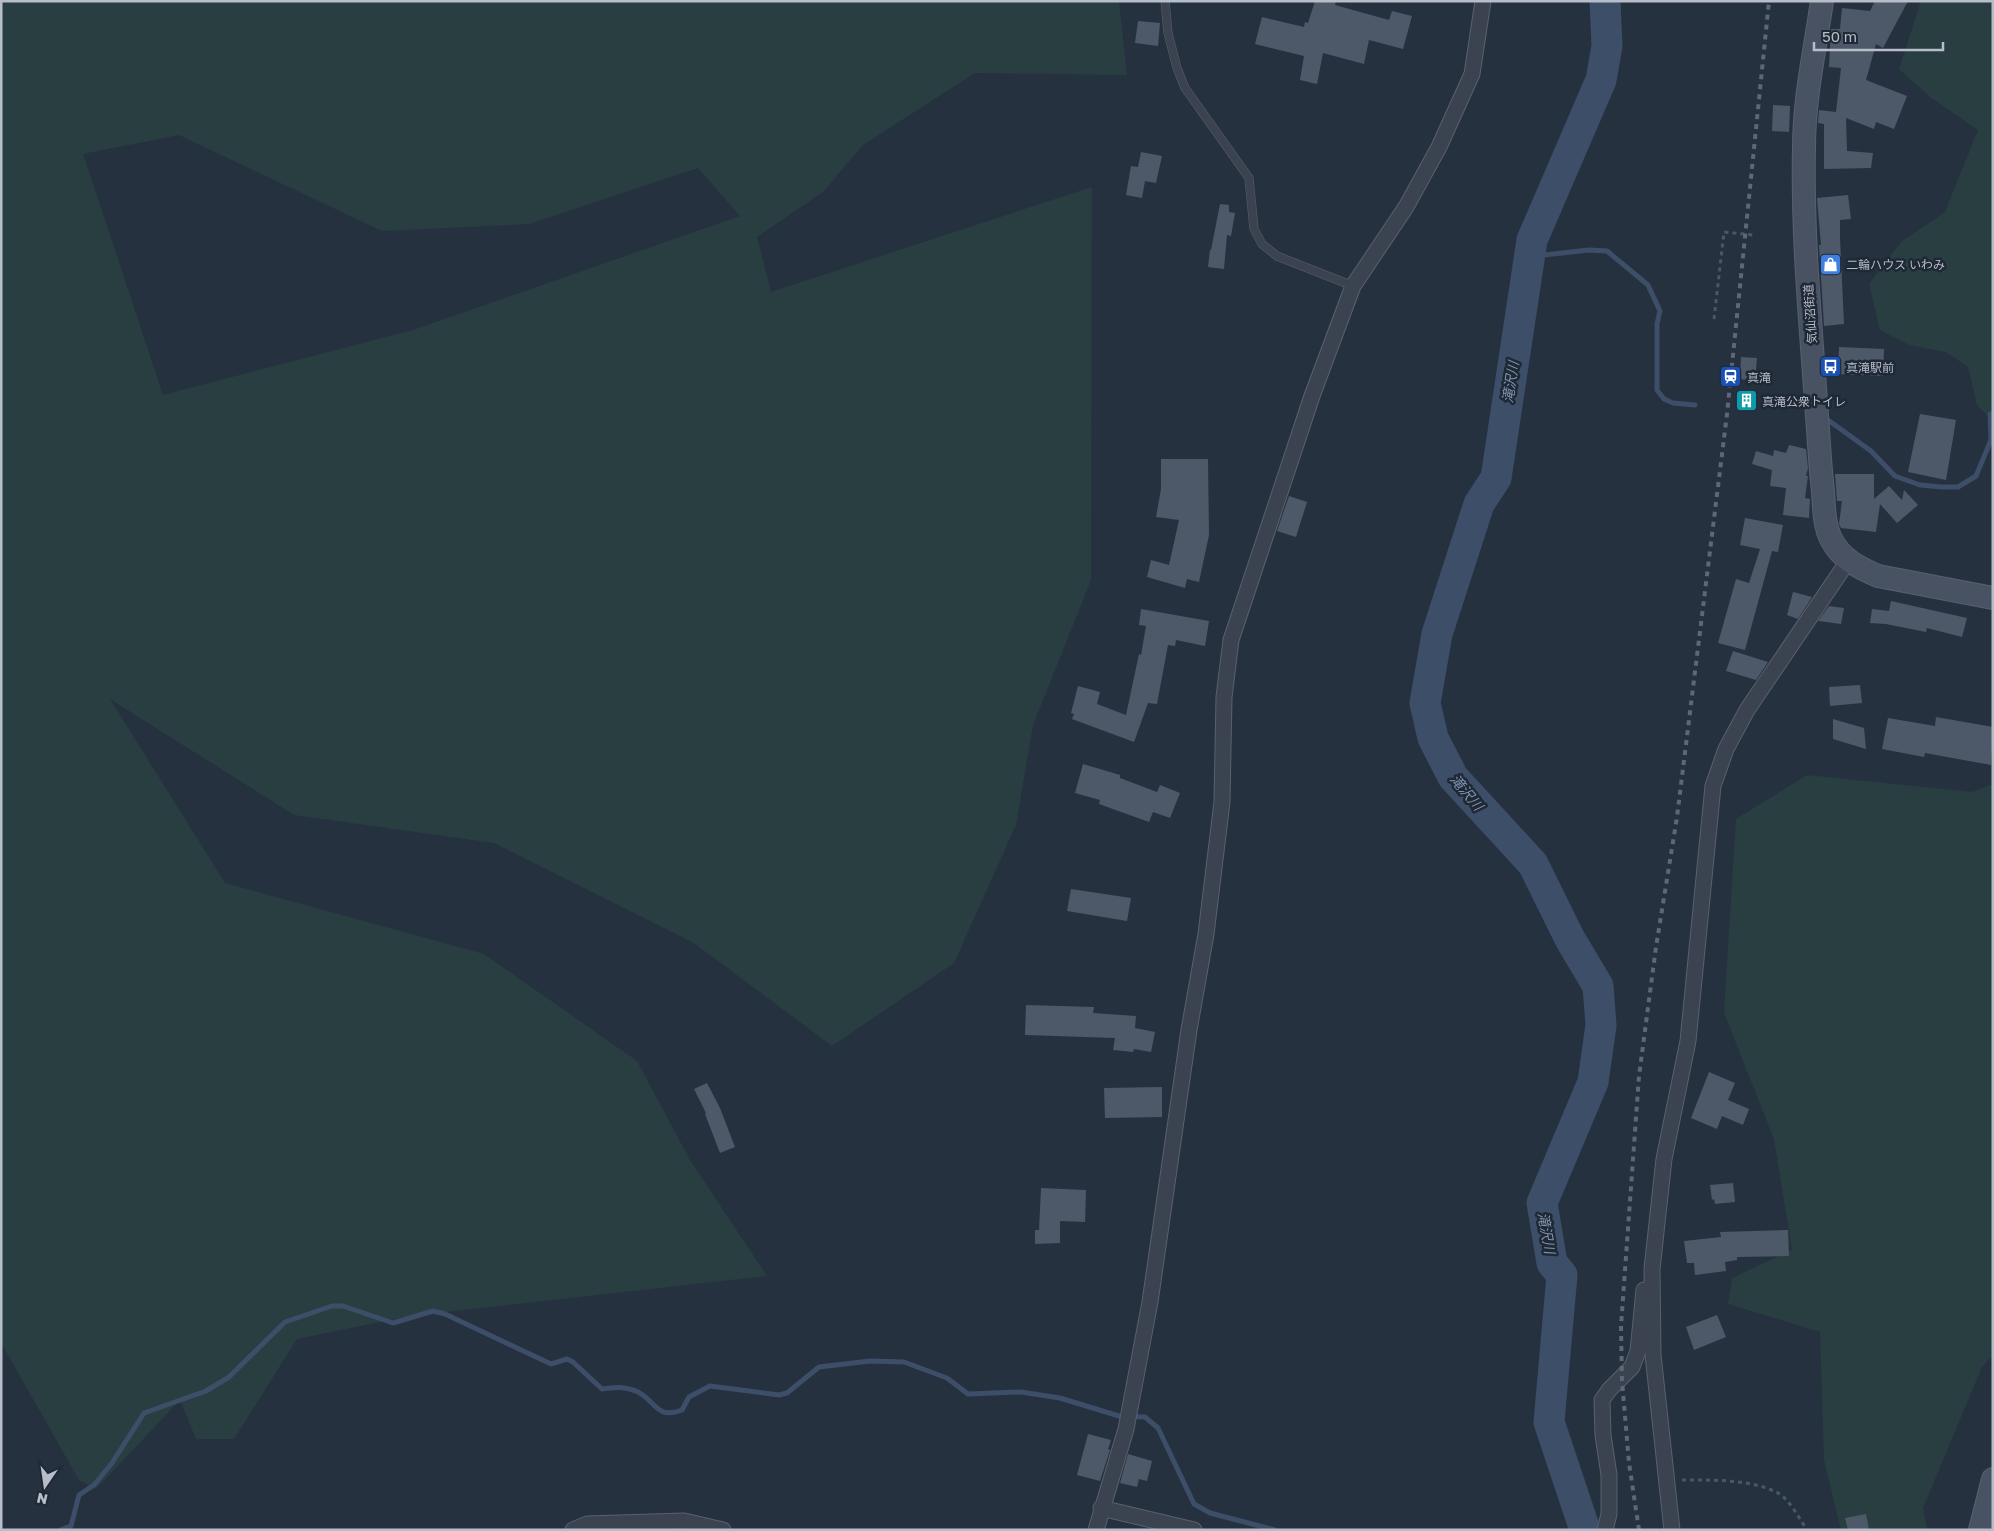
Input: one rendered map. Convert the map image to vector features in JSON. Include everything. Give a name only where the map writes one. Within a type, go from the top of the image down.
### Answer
[{"type":"street","points":[[1096,1530],[1126,1429],[1150,1302],[1189,1030],[1206,934],[1222,802],[1224,697],[1231,640],[1312,396],[1353,286],[1406,207],[1439,148],[1472,74],[1484,1]]},
{"type":"street","name":"気仙沼街道","points":[[1822,1],[1805,117],[1804,164],[1808,278],[1824,508],[1831,539],[1848,561],[1878,576],[1993,598]]},
{"type":"street","points":[[1672,1530],[1653,1356],[1652,1269],[1664,1159],[1688,1041],[1713,786],[1726,750],[1747,710],[1848,561]]},
{"type":"street","points":[[1606,1530],[1609,1475],[1603,1435],[1602,1400],[1609,1390],[1632,1367],[1638,1351],[1644,1288],[1652,1269]]},
{"type":"street","points":[[1980,1530],[1993,1479]]},
{"type":"street","points":[[1101,1508],[1194,1530]]},
{"type":"street","points":[[573,1530],[587,1524],[684,1521],[723,1530]]},
{"type":"lane","points":[[1165,1],[1168,33],[1177,68],[1185,88],[1249,178],[1254,229],[1262,244],[1276,256],[1353,286]]},
{"type":"path","points":[[1714,319],[1724,232],[1753,235]]},
{"type":"path","points":[[1666,1480],[1717,1480],[1759,1486],[1779,1494],[1793,1509],[1807,1530]]},
{"type":"green space","points":[[1,1],[1119,1],[1127,75],[975,73],[863,145],[823,192],[757,237],[771,292],[1092,187],[1091,580],[1033,725],[1016,825],[954,963],[832,1046],[694,943],[494,843],[294,815],[110,699],[225,883],[484,954],[637,1061],[690,1160],[767,1276],[409,1316],[297,1339],[234,1439],[196,1439],[180,1400],[96,1489],[79,1480],[1,1343]],"holes":[[[179,135],[382,231],[529,224],[698,168],[740,216],[413,330],[163,395],[83,154]]]},
{"type":"green space","points":[[1921,1],[1993,1],[1993,421],[1977,405],[1968,367],[1946,352],[1909,345],[1880,330],[1869,284],[1901,242],[1945,212],[1978,130],[1930,97],[1899,69]]},
{"type":"green space","points":[[1807,775],[1972,792],[1993,784],[1993,1355],[1982,1367],[1923,1508],[1927,1530],[1841,1530],[1824,1460],[1820,1332],[1728,1304],[1732,1278],[1792,1250],[1774,1139],[1724,1013],[1736,819]]},
{"type":"building","points":[[1315,1],[1336,1],[1335,5],[1389,20],[1392,11],[1412,16],[1403,49],[1369,40],[1364,64],[1323,53],[1317,84],[1300,80],[1304,56],[1255,44],[1262,17],[1304,27],[1305,22],[1308,23]]},
{"type":"building","points":[[1875,1],[1908,1],[1883,48],[1876,44],[1866,80],[1907,96],[1894,129],[1876,122],[1874,129],[1846,118],[1847,151],[1873,153],[1871,168],[1824,169],[1824,124],[1818,123],[1819,110],[1836,112],[1841,68],[1829,67],[1831,29],[1840,29],[1842,8],[1870,11]]},
{"type":"building","points":[[1138,21],[1160,23],[1158,46],[1135,43]]},
{"type":"building","points":[[1773,105],[1790,106],[1789,132],[1772,131]]},
{"type":"building","points":[[1141,152],[1162,156],[1156,183],[1145,181],[1142,198],[1126,195],[1131,166],[1138,167]]},
{"type":"building","points":[[1848,195],[1851,219],[1840,220],[1844,324],[1824,326],[1817,198]]},
{"type":"building","points":[[1220,204],[1229,205],[1229,212],[1235,213],[1231,236],[1227,235],[1224,269],[1208,267]]},
{"type":"building","points":[[1839,347],[1884,349],[1883,376],[1838,374]]},
{"type":"building","points":[[1741,357],[1757,358],[1755,381],[1740,379]]},
{"type":"building","points":[[1920,414],[1956,420],[1946,480],[1908,472]]},
{"type":"building","points":[[1789,445],[1806,449],[1808,468],[1806,476],[1808,476],[1805,498],[1810,499],[1809,518],[1783,515],[1786,488],[1770,486],[1772,470],[1752,464],[1756,451],[1773,456],[1774,450],[1786,453]]},
{"type":"building","points":[[1161,459],[1208,459],[1209,535],[1199,582],[1187,579],[1185,588],[1147,577],[1151,560],[1169,565],[1179,520],[1156,517],[1161,489]]},
{"type":"building","points":[[1835,474],[1874,474],[1874,499],[1889,486],[1902,500],[1904,490],[1918,505],[1897,523],[1880,504],[1876,532],[1841,528],[1839,524],[1842,501],[1837,501]]},
{"type":"building","points":[[1289,496],[1307,502],[1296,537],[1277,531]]},
{"type":"building","points":[[1745,518],[1783,525],[1778,552],[1772,551],[1745,650],[1718,643],[1736,579],[1749,583],[1760,549],[1740,545]]},
{"type":"building","points":[[1793,592],[1812,597],[1798,619],[1787,615]]},
{"type":"building","points":[[1891,601],[1967,618],[1962,637],[1927,628],[1926,632],[1886,624],[1870,623],[1872,609],[1889,611]]},
{"type":"building","points":[[1829,606],[1844,608],[1841,624],[1818,621]]},
{"type":"building","points":[[1141,609],[1209,621],[1205,646],[1176,640],[1175,646],[1168,645],[1157,704],[1148,703],[1134,742],[1072,719],[1074,714],[1071,713],[1078,686],[1100,692],[1097,704],[1126,715],[1146,626],[1139,625]]},
{"type":"building","points":[[1733,651],[1768,662],[1756,680],[1726,671]]},
{"type":"building","points":[[1860,685],[1862,703],[1830,706],[1829,687]]},
{"type":"building","points":[[1936,717],[1993,727],[1991,765],[1925,753],[1924,757],[1882,749],[1888,718],[1935,726]]},
{"type":"building","points":[[1833,719],[1864,728],[1866,749],[1833,739]]},
{"type":"building","points":[[1083,764],[1120,775],[1120,778],[1157,792],[1160,785],[1180,793],[1170,818],[1153,812],[1149,822],[1099,804],[1100,800],[1075,793]]},
{"type":"building","points":[[1071,889],[1131,898],[1127,921],[1067,911]]},
{"type":"building","points":[[1026,1005],[1094,1007],[1093,1013],[1136,1016],[1135,1028],[1155,1032],[1151,1052],[1134,1049],[1133,1052],[1113,1050],[1115,1038],[1025,1035]]},
{"type":"building","points":[[1709,1072],[1735,1083],[1728,1100],[1749,1109],[1743,1125],[1722,1116],[1717,1129],[1691,1118]]},
{"type":"building","points":[[707,1083],[720,1108],[735,1147],[720,1153],[706,1113],[694,1089]]},
{"type":"building","points":[[1162,1087],[1162,1117],[1105,1118],[1104,1088]]},
{"type":"building","points":[[1733,1183],[1735,1202],[1715,1204],[1714,1199],[1712,1200],[1710,1185]]},
{"type":"building","points":[[1041,1188],[1086,1190],[1085,1222],[1060,1221],[1060,1243],[1035,1244],[1035,1230],[1039,1230]]},
{"type":"building","points":[[1788,1230],[1789,1256],[1737,1257],[1737,1260],[1725,1262],[1726,1271],[1695,1275],[1694,1263],[1687,1263],[1684,1241],[1721,1237],[1720,1232]]},
{"type":"building","points":[[1717,1315],[1726,1337],[1694,1350],[1686,1327]]},
{"type":"building","points":[[1088,1434],[1111,1440],[1108,1449],[1110,1450],[1100,1481],[1077,1475]]},
{"type":"building","points":[[1128,1454],[1152,1461],[1147,1481],[1139,1479],[1137,1487],[1120,1483]]},
{"type":"building","points":[[1866,1514],[1869,1530],[1848,1530],[1845,1518]]},
{"type":"waterway","name":"滝沢川","points":[[1585,1530],[1549,1422],[1562,1275],[1552,1263],[1542,1203],[1593,1082],[1601,1025],[1598,986],[1570,939],[1533,864],[1453,777],[1433,738],[1425,703],[1437,634],[1479,504],[1496,478],[1532,240],[1601,80],[1607,46],[1605,1]]},
{"type":"waterway","points":[[1527,272],[1544,255],[1589,250],[1607,251],[1648,285],[1660,311],[1657,324],[1657,390],[1664,399],[1673,403],[1695,405]]},
{"type":"waterway","points":[[1828,420],[1871,451],[1895,476],[1920,485],[1958,487],[1976,476],[1991,440],[1990,414],[1993,413]]},
{"type":"waterway","points":[[60,1530],[71,1526],[79,1495],[94,1485],[112,1463],[144,1413],[206,1391],[229,1377],[285,1322],[332,1306],[343,1306],[393,1323],[433,1311],[445,1314],[551,1364],[567,1359],[573,1362],[602,1389],[620,1388],[633,1390],[644,1396],[661,1411],[667,1413],[682,1410],[689,1397],[710,1386],[779,1395],[787,1393],[819,1367],[870,1361],[904,1362],[947,1378],[968,1394],[1021,1392],[1060,1398],[1119,1416],[1145,1417],[1158,1428],[1194,1504],[1210,1513],[1275,1530]]},
{"type":"railway","points":[[1639,1530],[1629,1463],[1622,1381],[1621,1326],[1639,1076],[1656,947],[1677,817],[1727,414],[1769,1]]},
{"type":"place","name":"二輪ハウス いわみ","points":[[1830,264]]},
{"type":"place","name":"真滝駅前","points":[[1830,367]]},
{"type":"place","name":"真滝","points":[[1731,377]]},
{"type":"place","name":"真滝公衆トイレ","points":[[1746,401]]}]
